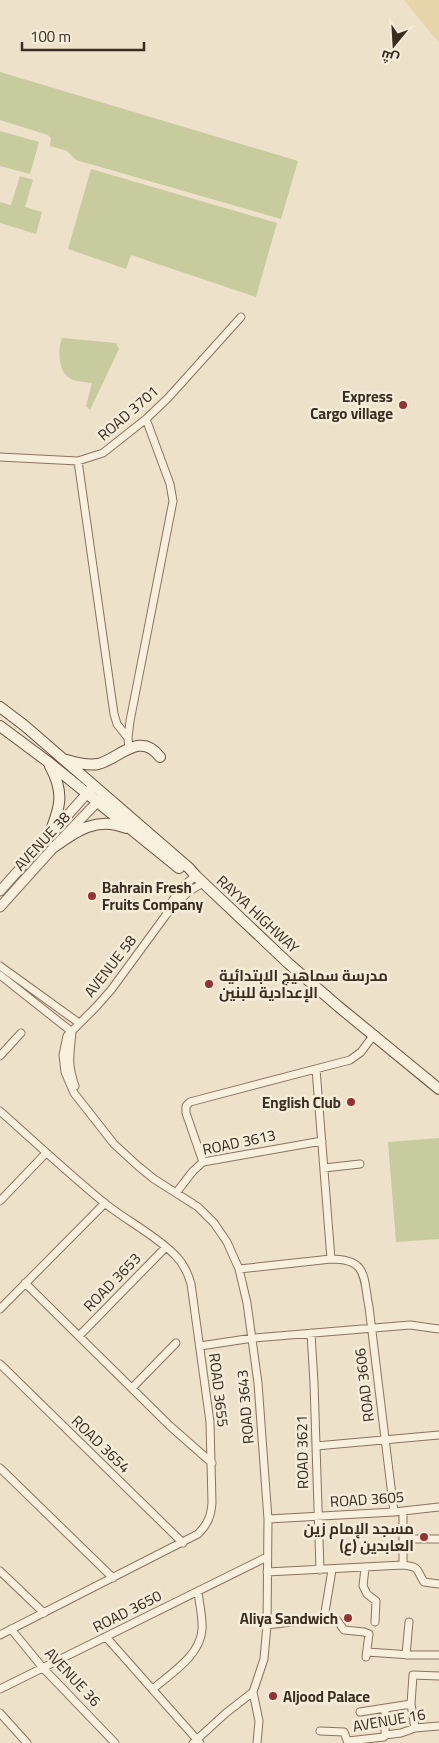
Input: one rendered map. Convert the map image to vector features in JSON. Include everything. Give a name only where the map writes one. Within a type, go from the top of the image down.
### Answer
[{"type":"main road","name":"RAYYA HIGHWAY","points":[[0,707],[61,757],[136,833],[185,872],[199,879]]},
{"type":"main road","name":"RAYYA HIGHWAY","points":[[0,726],[47,761],[91,789]]},
{"type":"main road","points":[[61,757],[75,763],[95,764],[129,743],[149,747],[160,757]]},
{"type":"main road","points":[[47,761],[57,779],[60,796],[57,812],[48,835]]},
{"type":"main road","name":"RAYYA HIGHWAY","points":[[101,798],[190,868],[199,879],[288,963],[439,1089]]},
{"type":"main road","points":[[54,847],[79,830],[91,825],[112,824],[136,833]]},
{"type":"street","name":"ROAD 3701","points":[[0,457],[78,461],[103,453],[146,419],[241,317]]},
{"type":"street","points":[[129,743],[173,501],[170,484],[146,419]]},
{"type":"street","points":[[78,461],[114,714],[117,724],[129,743]]},
{"type":"street","name":"AVENUE 38","points":[[0,891],[91,789]]},
{"type":"street","name":"AVENUE 38","points":[[0,907],[101,798]]},
{"type":"street","name":"AVENUE 58","points":[[72,1032],[111,990],[166,915],[175,895],[182,887],[199,879]]},
{"type":"street","points":[[0,966],[80,1023]]},
{"type":"street","points":[[0,975],[72,1032]]},
{"type":"street","points":[[0,1056],[21,1032]]},
{"type":"street","name":"ROAD 3643","points":[[72,1032],[67,1036],[62,1055],[74,1093],[114,1144],[138,1166],[198,1207],[214,1223],[227,1242],[239,1269],[253,1338],[268,1519],[267,1625],[264,1659],[253,1692]]},
{"type":"street","points":[[203,1162],[186,1113],[186,1106],[190,1102],[350,1060],[366,1047],[374,1036]]},
{"type":"street","points":[[316,1069],[331,1259]]},
{"type":"street","name":"ROAD 3655","points":[[0,1111],[105,1203],[166,1247],[176,1256],[188,1274],[210,1422],[212,1462],[211,1514],[207,1526],[198,1534],[0,1635]]},
{"type":"street","name":"ROAD 3613","points":[[176,1193],[193,1171],[203,1162],[322,1141]]},
{"type":"street","points":[[0,1201],[46,1153]]},
{"type":"street","points":[[324,1168],[360,1164]]},
{"type":"street","points":[[0,1309],[105,1203]]},
{"type":"street","name":"ROAD 3653","points":[[79,1336],[166,1247]]},
{"type":"street","points":[[239,1269],[331,1259],[353,1261],[359,1266],[363,1276],[372,1328]]},
{"type":"street","points":[[25,1283],[170,1426],[212,1462]]},
{"type":"street","points":[[200,1346],[253,1338],[410,1325],[439,1329]]},
{"type":"street","name":"ROAD 3606","points":[[372,1328],[394,1512]]},
{"type":"street","name":"ROAD 3621","points":[[311,1333],[320,1570]]},
{"type":"street","points":[[132,1388],[176,1343]]},
{"type":"street","name":"ROAD 3654","points":[[0,1364],[183,1542]]},
{"type":"street","name":"ROAD 3606","points":[[316,1446],[439,1435]]},
{"type":"street","points":[[0,1468],[113,1578]]},
{"type":"street","name":"ROAD 3605","points":[[268,1519],[394,1512],[439,1506]]},
{"type":"street","points":[[403,1511],[403,1565]]},
{"type":"street","points":[[403,1539],[439,1539]]},
{"type":"street","name":"ROAD 3650","points":[[0,1689],[267,1557]]},
{"type":"street","points":[[267,1572],[403,1565],[417,1568],[424,1582],[439,1584]]},
{"type":"street","points":[[365,1568],[364,1586],[367,1594],[376,1600],[375,1622]]},
{"type":"street","points":[[324,1618],[332,1570]]},
{"type":"street","points":[[0,1571],[44,1613]]},
{"type":"street","points":[[153,1689],[198,1647],[202,1630],[198,1591]]},
{"type":"street","points":[[267,1625],[324,1618],[337,1620],[342,1628],[346,1630],[368,1633],[367,1654],[439,1654]]},
{"type":"street","points":[[406,1655],[409,1622]]},
{"type":"street","name":"AVENUE 36","points":[[12,1629],[44,1668],[115,1743]]},
{"type":"street","points":[[106,1637],[197,1742],[226,1713],[253,1692],[259,1721],[256,1743]]},
{"type":"street","points":[[415,1728],[411,1704],[413,1675],[439,1676]]},
{"type":"street","points":[[360,1712],[411,1704]]},
{"type":"street","points":[[385,1739],[386,1708]]},
{"type":"street","points":[[0,1713],[27,1743]]},
{"type":"street","name":"AVENUE 16","points":[[320,1731],[344,1732],[348,1742],[385,1739],[415,1728],[439,1726]]},
{"type":"green space","points":[[0,72],[298,161],[281,219],[76,160],[67,151],[50,146],[51,138],[48,135],[0,120]]},
{"type":"green space","points":[[0,131],[39,142],[30,174],[0,166]]},
{"type":"green space","points":[[91,169],[277,223],[256,297],[131,255],[126,269],[68,249]]},
{"type":"green space","points":[[20,176],[33,180],[25,207],[42,212],[36,234],[0,223],[0,202],[11,205]]},
{"type":"green space","points":[[62,338],[116,343],[119,349],[90,410],[86,406],[92,383],[71,379],[64,373],[59,355]]},
{"type":"green space","points":[[439,1138],[439,1239],[396,1242],[388,1142]]},
{"type":"sand","points":[[404,0],[439,0],[439,43]]},
{"type":"place","name":"Express Cargo village","points":[[403,405]]},
{"type":"place","name":"Bahrain Fresh Fruits Company","points":[[92,896]]},
{"type":"place","name":"مدرسة سماهيج الابتدائية الإعدادية للبنين","points":[[209,984]]},
{"type":"place","name":"English Club","points":[[351,1102]]},
{"type":"place","name":"مسجد الإمام زين العابدين (ع)","points":[[424,1537]]},
{"type":"place","name":"Aliya Sandwich","points":[[348,1618]]},
{"type":"place","name":"Aljood Palace","points":[[273,1696]]}]
